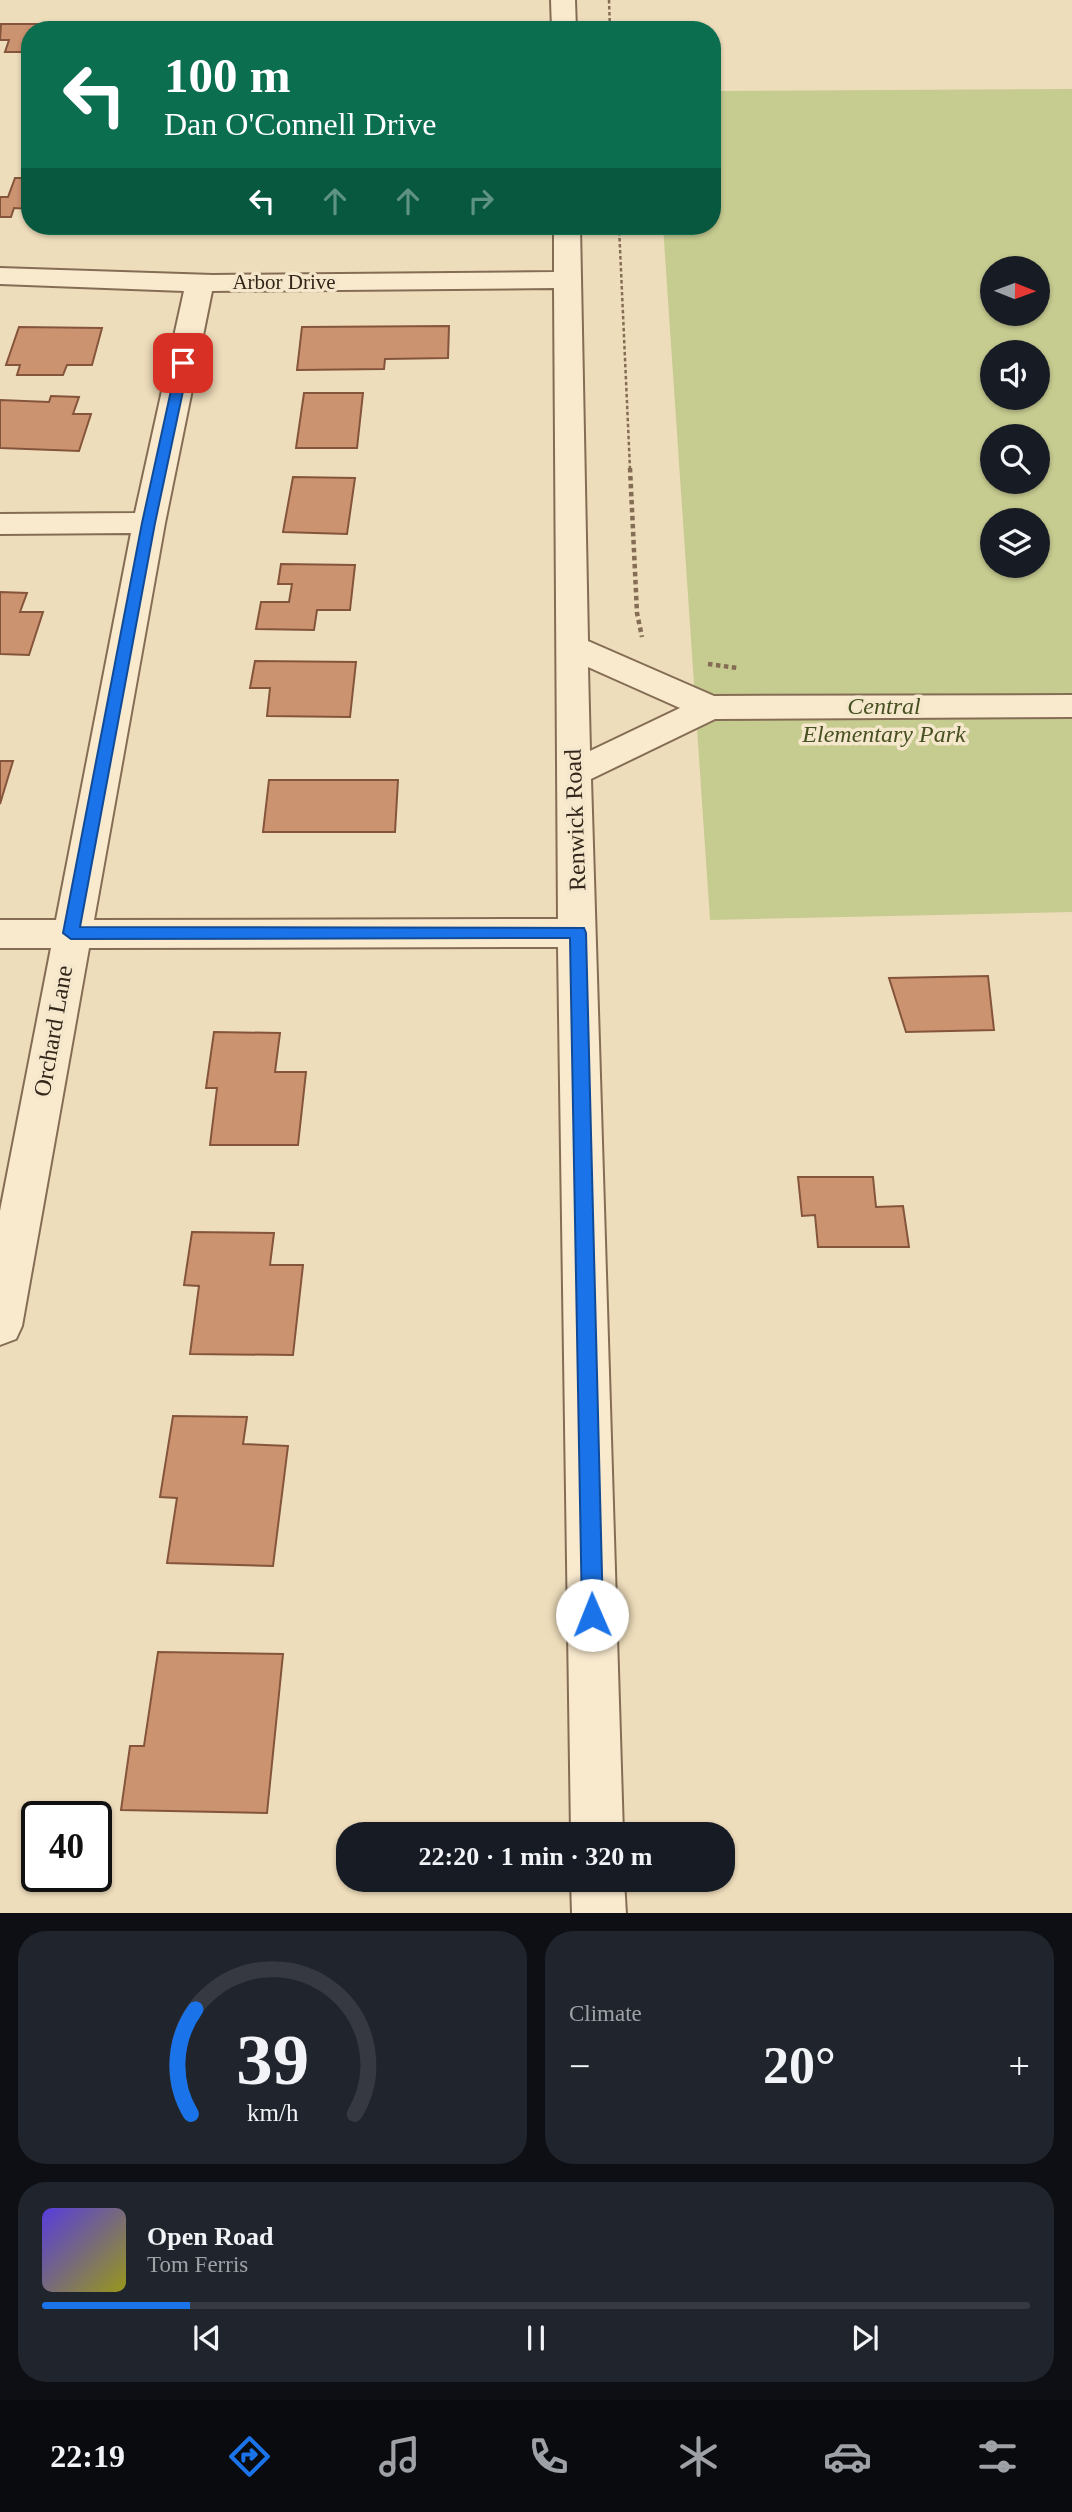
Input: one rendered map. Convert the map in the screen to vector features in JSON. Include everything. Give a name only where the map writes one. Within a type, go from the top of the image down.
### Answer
[{"type":"street","points":[[563,0],[564,21]]},
{"type":"street","name":"Renwick Road","points":[[567,235],[574,773],[597,1822]]},
{"type":"street","name":"Arbor Drive","points":[[0,276],[88,282],[200,283],[568,280]]},
{"type":"street","name":"Orchard Lane","points":[[0,1326],[149,523],[200,283]]},
{"type":"street","points":[[0,524],[149,523]]},
{"type":"street","points":[[572,647],[710,708],[1072,706]]},
{"type":"street","points":[[574,773],[710,708]]},
{"type":"street","points":[[0,934],[578,933]]},
{"type":"street","points":[[598,1892],[599,1913]]},
{"type":"path","points":[[608,0],[609,21]]},
{"type":"path","points":[[619,235],[637,613],[644,640]]},
{"type":"path","points":[[696,663],[740,668]]},
{"type":"green space","name":"Central Elementary Park","points":[[1072,89],[1072,912],[710,920],[664,235],[721,235],[721,91]]},
{"type":"building","points":[[1,24],[21,24],[21,52],[5,52],[9,40],[0,40]]},
{"type":"building","points":[[15,178],[21,178],[21,208],[14,208],[11,217],[0,217],[0,197],[8,197]]},
{"type":"building","points":[[449,326],[448,358],[385,359],[384,369],[297,370],[302,327]]},
{"type":"building","points":[[19,327],[102,328],[92,365],[67,365],[63,375],[17,375],[20,365],[6,365]]},
{"type":"building","points":[[304,393],[363,393],[357,448],[296,448]]},
{"type":"building","points":[[51,396],[79,397],[73,414],[91,414],[79,451],[0,448],[0,400],[49,402]]},
{"type":"building","points":[[293,477],[355,478],[347,534],[283,532]]},
{"type":"building","points":[[281,564],[355,565],[350,610],[317,610],[314,630],[256,629],[261,602],[289,602],[292,584],[278,584]]},
{"type":"building","points":[[0,592],[27,593],[20,612],[43,612],[29,655],[0,654]]},
{"type":"building","points":[[255,661],[356,662],[350,717],[267,716],[270,688],[250,688]]},
{"type":"building","points":[[0,761],[13,761],[0,804]]},
{"type":"building","points":[[269,780],[398,780],[395,832],[263,832]]},
{"type":"building","points":[[988,976],[994,1030],[906,1032],[889,978]]},
{"type":"building","points":[[214,1032],[280,1033],[275,1072],[306,1072],[298,1145],[210,1145],[217,1088],[206,1088]]},
{"type":"building","points":[[798,1177],[873,1177],[876,1207],[903,1206],[909,1247],[818,1247],[815,1215],[802,1216]]},
{"type":"building","points":[[192,1232],[274,1233],[270,1265],[303,1265],[293,1355],[190,1354],[199,1286],[184,1285]]},
{"type":"building","points":[[173,1416],[247,1417],[243,1444],[288,1446],[273,1566],[167,1563],[177,1498],[160,1497]]},
{"type":"building","points":[[158,1652],[283,1654],[267,1813],[121,1810],[130,1746],[144,1746]]},
{"type":"route","points":[[183,363],[149,523],[71,933],[578,933],[592,1615]]}]
